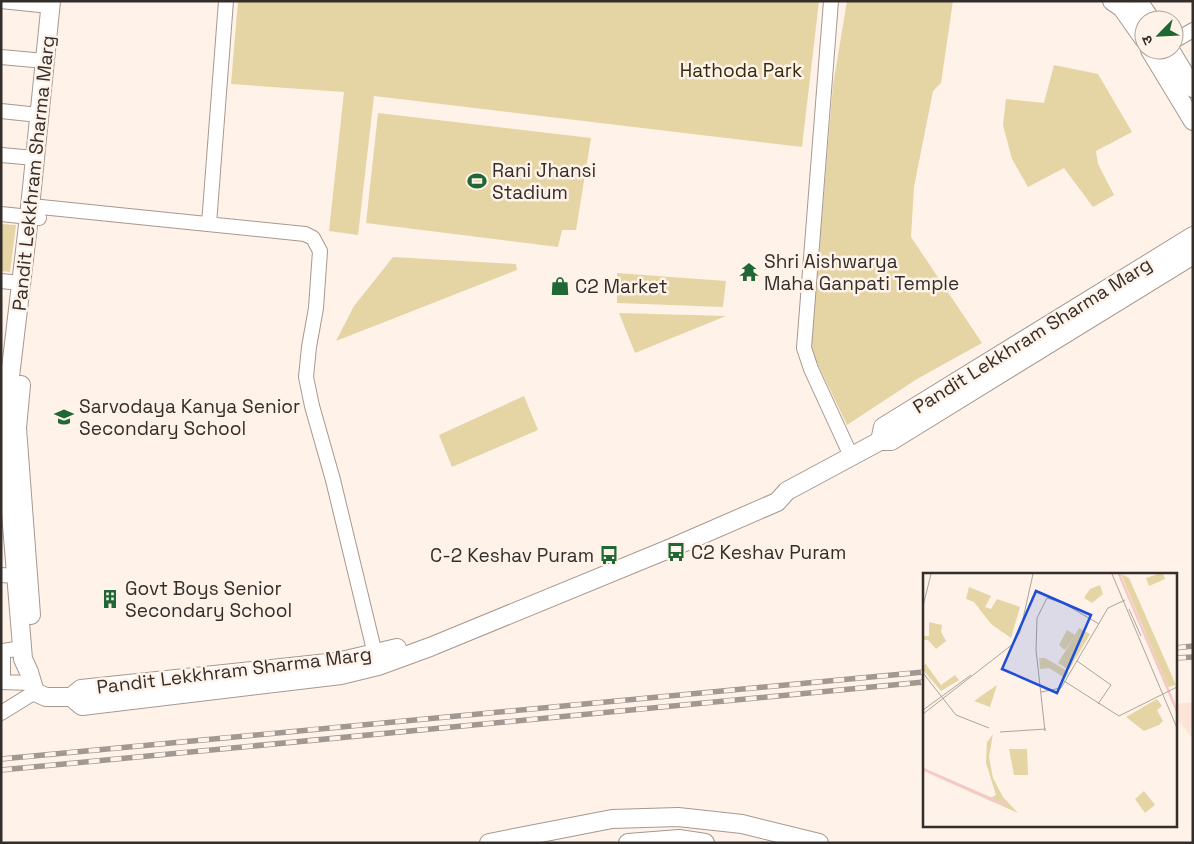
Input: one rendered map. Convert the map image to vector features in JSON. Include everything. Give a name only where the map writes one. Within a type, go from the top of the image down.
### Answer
[{"type":"main road","points":[[1112,1],[1122,8],[1134,23]]},
{"type":"main road","name":"Pandit Lekkhram Sharma Marg","points":[[32,683],[35,658],[4,404],[7,351],[36,214],[35,158],[45,61],[55,3]]},
{"type":"main road","name":"Pandit Lekkhram Sharma Marg","points":[[55,3],[36,214],[7,427],[9,575],[24,659],[32,683],[46,697],[71,697],[81,689],[337,662],[376,660],[669,543],[773,492],[788,491],[880,440],[891,441],[1193,255]]},
{"type":"main road","points":[[1156,60],[1193,121]]},
{"type":"main road","points":[[1176,60],[1193,88]]},
{"type":"main road","name":"Pandit Lekkhram Sharma Marg","points":[[880,440],[883,427],[1193,236]]},
{"type":"main road","points":[[489,843],[612,819],[678,817],[742,824],[819,843]]},
{"type":"main road","points":[[628,843],[679,839],[705,843]]},
{"type":"street","points":[[1,1],[55,3]]},
{"type":"street","points":[[209,224],[226,1]]},
{"type":"street","points":[[830,1],[804,348],[811,369],[851,456]]},
{"type":"street","points":[[1,57],[45,61]]},
{"type":"street","points":[[1,111],[39,115]]},
{"type":"street","points":[[1,155],[35,158]]},
{"type":"street","points":[[1,214],[36,214],[209,224],[305,234],[314,238],[320,251],[316,308],[306,377],[376,660]]},
{"type":"street","points":[[1,281],[21,283]]},
{"type":"street","points":[[22,648],[3,651],[2,682],[32,683]]},
{"type":"street","points":[[1,713],[32,683]]},
{"type":"shaded area","points":[[1193,702],[1193,739],[1176,718],[1176,704]]},
{"type":"green space","name":"Hathoda Park","points":[[238,1],[819,1],[802,147],[374,96],[358,235],[329,231],[344,92],[231,84]]},
{"type":"green space","points":[[847,1],[953,1],[941,83],[933,91],[914,187],[911,237],[982,343],[917,379],[847,425],[811,350],[833,85]]},
{"type":"green space","points":[[1054,65],[1098,74],[1132,132],[1096,151],[1098,164],[1114,195],[1093,207],[1064,168],[1028,187],[1012,159],[1003,125],[1006,99],[1044,103]]},
{"type":"green space","name":"Rani Jhansi Stadium","points":[[378,113],[591,138],[576,230],[562,230],[558,247],[366,223]]},
{"type":"green space","points":[[1,224],[16,225],[10,272],[1,271]]},
{"type":"green space","points":[[393,257],[516,264],[517,270],[336,341],[354,306]]},
{"type":"green space","points":[[617,273],[726,281],[723,307],[617,303]]},
{"type":"green space","points":[[619,313],[726,316],[635,353]]},
{"type":"green space","points":[[524,396],[538,430],[452,467],[439,435]]},
{"type":"railway","points":[[1176,648],[1193,646]]},
{"type":"railway","points":[[1176,658],[1193,657]]},
{"type":"railway","points":[[1,759],[923,672]]},
{"type":"railway","points":[[1,770],[923,682]]},
{"type":"place","name":"Rani Jhansi Stadium","points":[[477,181]]},
{"type":"place","name":"Shri Aishwarya Maha Ganpati Temple","points":[[749,272]]},
{"type":"place","name":"C2 Market","points":[[560,286]]},
{"type":"place","name":"Sarvodaya Kanya Senior Secondary School","points":[[64,417]]},
{"type":"place","name":"C2 Keshav Puram","points":[[676,552]]},
{"type":"place","name":"C-2 Keshav Puram","points":[[609,555]]},
{"type":"place","name":"Govt Boys Senior Secondary School","points":[[110,599]]}]
